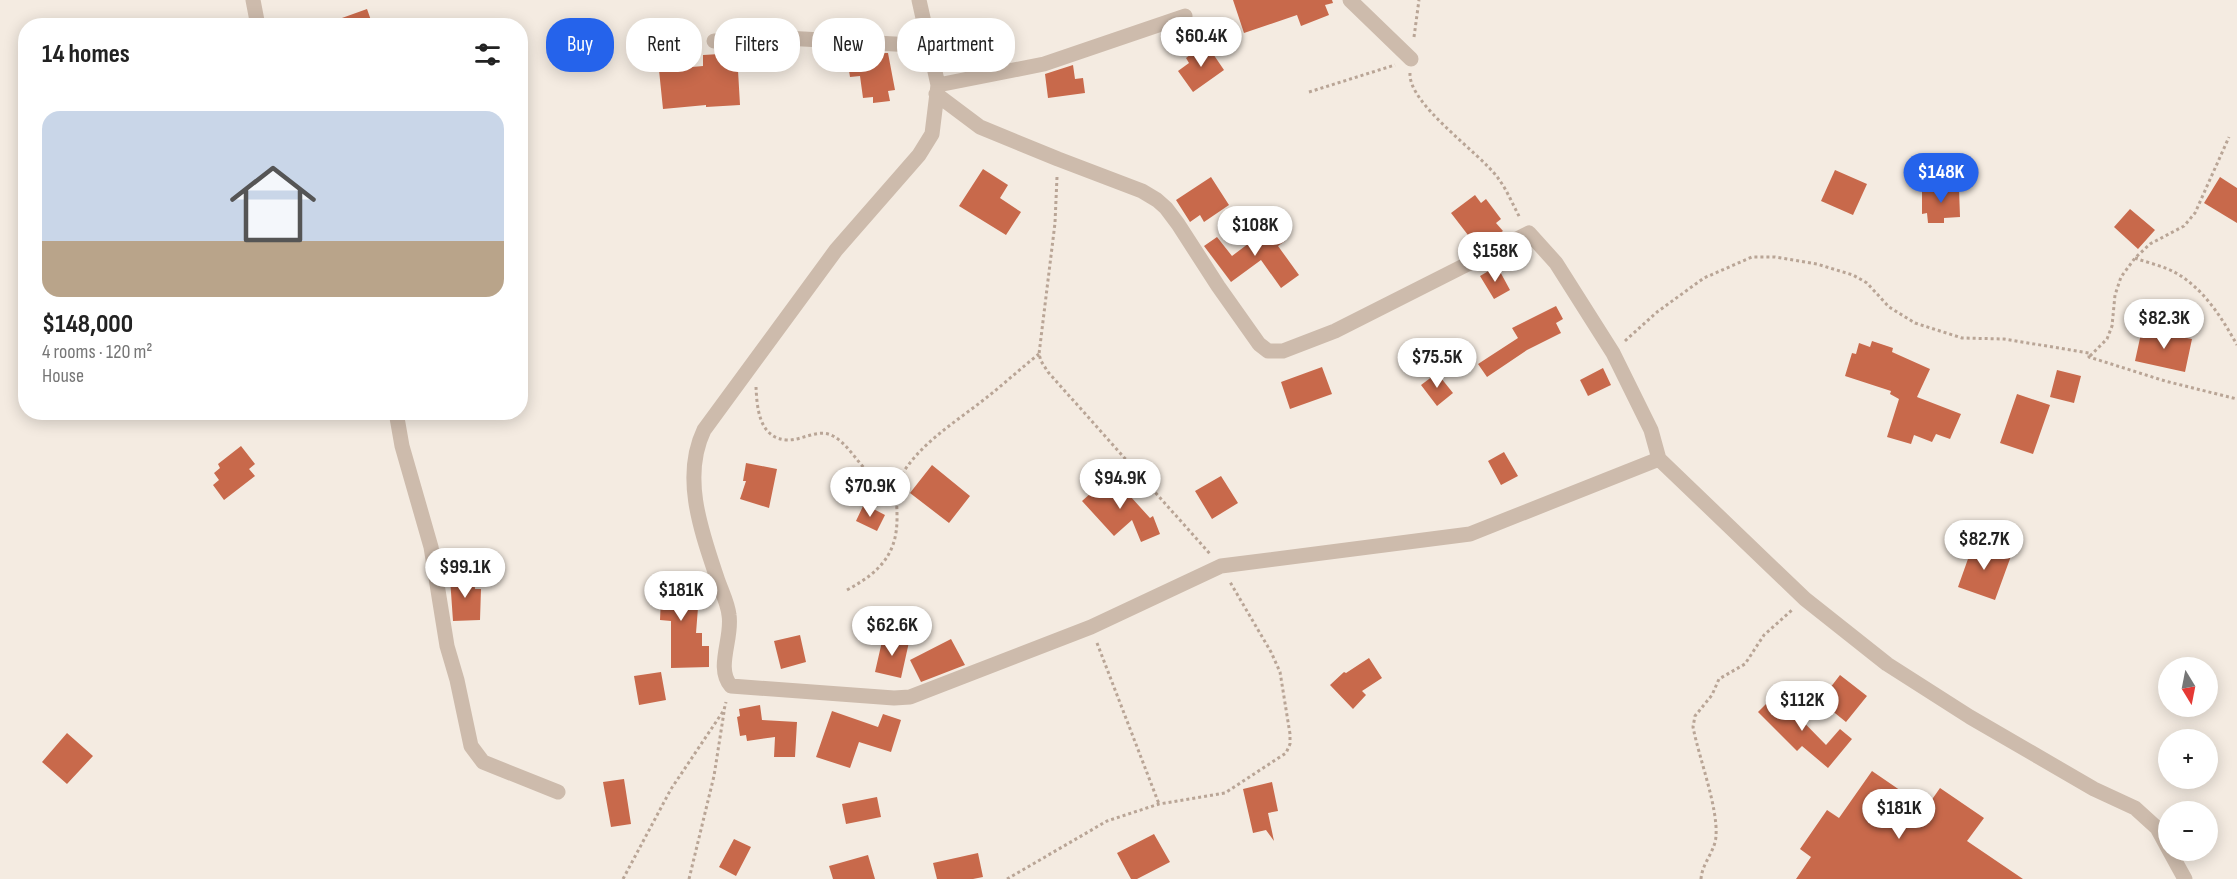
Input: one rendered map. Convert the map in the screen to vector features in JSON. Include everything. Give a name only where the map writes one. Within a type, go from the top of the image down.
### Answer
[{"type":"street","points":[[253,0],[256,18]]},
{"type":"street","points":[[919,0],[924,18]]},
{"type":"street","points":[[1350,0],[1411,59]]},
{"type":"street","points":[[937,90],[1044,64],[1185,16]]},
{"type":"street","points":[[800,39],[897,44]]},
{"type":"street","points":[[935,72],[937,90],[935,124],[923,149],[836,249],[704,430],[699,441],[695,497],[699,525],[730,616],[724,674],[731,686],[903,699],[1091,627],[1221,566],[1470,534],[1659,459]]},
{"type":"street","points":[[937,90],[980,127],[1142,191],[1166,208],[1225,296],[1260,344],[1268,351],[1283,351],[1335,331],[1529,233],[1556,263],[1613,353],[1651,430],[1659,459],[1805,598],[1887,664],[1970,717],[2094,789],[2135,808],[2158,830]]},
{"type":"street","points":[[397,420],[402,446],[431,547],[447,646],[471,746],[483,762],[558,792]]},
{"type":"street","points":[[2175,861],[2185,879]]},
{"type":"path","points":[[1419,0],[1410,80],[1418,98],[1497,177],[1529,233]]},
{"type":"path","points":[[1309,92],[1411,59]]},
{"type":"path","points":[[2089,357],[2107,339],[2112,326],[2115,295],[2121,276],[2150,244],[2184,226],[2195,213],[2229,137]]},
{"type":"path","points":[[1007,879],[1107,821],[1159,804],[1225,793],[1276,761],[1286,753],[1290,744],[1280,672],[1271,652],[1221,566],[1048,372],[1041,361],[1039,354],[1055,223],[1058,159]]},
{"type":"path","points":[[1613,353],[1657,312],[1704,278],[1752,257],[1775,257],[1818,264],[1853,275],[1867,283],[1889,307],[1915,322],[1962,338],[2004,339],[2089,353],[2089,357],[2165,381],[2237,399]]},
{"type":"path","points":[[2135,258],[2175,273],[2192,285],[2225,321],[2237,345]]},
{"type":"path","points":[[847,590],[865,580],[888,558],[897,535],[895,493],[903,472],[938,434],[1039,354]]},
{"type":"path","points":[[756,358],[758,413],[762,423],[772,435],[788,440],[826,433],[836,437],[868,472],[895,493]]},
{"type":"path","points":[[1701,879],[1704,866],[1713,850],[1716,835],[1712,805],[1695,736],[1695,716],[1712,695],[1719,679],[1745,664],[1764,635],[1805,598]]},
{"type":"path","points":[[1091,627],[1159,804]]},
{"type":"path","points":[[689,879],[714,776],[724,710],[731,686]]},
{"type":"path","points":[[623,879],[671,789],[724,710]]},
{"type":"building","points":[[1233,0],[1332,0],[1333,3],[1325,5],[1329,15],[1301,26],[1297,15],[1244,33]]},
{"type":"building","points":[[367,9],[370,18],[342,18]]},
{"type":"building","points":[[1207,45],[1224,70],[1193,92],[1178,71],[1189,63],[1186,58]]},
{"type":"building","points":[[885,53],[888,53],[895,90],[888,91],[890,101],[873,103],[873,97],[863,98],[860,76],[850,77],[849,72],[885,72]]},
{"type":"building","points":[[714,54],[714,72],[738,72],[740,105],[663,109],[659,72],[702,72],[703,55]]},
{"type":"building","points":[[1073,65],[1075,79],[1083,78],[1085,93],[1048,98],[1045,74]]},
{"type":"building","points":[[983,169],[1008,185],[1000,198],[1021,212],[1006,235],[959,206]]},
{"type":"building","points":[[1835,170],[1867,184],[1853,215],[1821,201]]},
{"type":"building","points":[[1211,177],[1229,205],[1204,222],[1200,215],[1190,222],[1176,200]]},
{"type":"building","points":[[2220,177],[2237,188],[2237,223],[2204,203]]},
{"type":"building","points":[[1959,188],[1960,217],[1944,218],[1944,223],[1928,223],[1927,213],[1922,214],[1922,189]]},
{"type":"building","points":[[1475,195],[1481,203],[1486,199],[1501,219],[1496,223],[1503,231],[1478,248],[1451,213]]},
{"type":"building","points":[[2130,209],[2155,230],[2138,249],[2114,227]]},
{"type":"building","points":[[1273,225],[1285,241],[1278,246],[1299,275],[1281,288],[1261,260],[1231,282],[1204,246],[1217,237],[1232,256]]},
{"type":"building","points":[[1497,266],[1510,290],[1494,299],[1480,276]]},
{"type":"building","points":[[1556,306],[1563,319],[1556,323],[1561,333],[1527,350],[1487,377],[1478,364],[1518,338],[1512,328]]},
{"type":"building","points":[[2142,329],[2192,339],[2185,372],[2135,361]]},
{"type":"building","points":[[1872,341],[1893,348],[1892,352],[1930,369],[1917,397],[1961,414],[1950,439],[1936,434],[1932,442],[1914,435],[1911,444],[1887,437],[1899,399],[1890,394],[1891,391],[1845,376],[1852,353],[1856,354],[1859,343],[1870,347]]},
{"type":"building","points":[[1322,367],[1332,394],[1290,409],[1281,382]]},
{"type":"building","points":[[1603,368],[1611,385],[1588,396],[1580,380]]},
{"type":"building","points":[[2057,370],[2081,376],[2074,403],[2050,397]]},
{"type":"building","points":[[1437,373],[1453,393],[1437,406],[1421,385]]},
{"type":"building","points":[[2017,394],[2050,405],[2033,454],[2000,443]]},
{"type":"building","points":[[241,446],[255,464],[249,469],[255,476],[224,500],[213,485],[219,480],[214,473],[220,468],[218,464]]},
{"type":"building","points":[[1504,452],[1518,476],[1501,485],[1488,461]]},
{"type":"building","points":[[746,463],[777,469],[769,508],[740,499],[746,481],[743,481]]},
{"type":"building","points":[[932,465],[970,496],[949,523],[910,493]]},
{"type":"building","points":[[1111,475],[1150,518],[1153,516],[1160,534],[1141,542],[1132,520],[1114,536],[1082,501]]},
{"type":"building","points":[[1221,476],[1238,503],[1212,519],[1195,491]]},
{"type":"building","points":[[864,504],[885,515],[877,531],[856,521]]},
{"type":"building","points":[[1974,542],[2011,556],[1995,600],[1958,587]]},
{"type":"building","points":[[652,575],[679,577],[679,583],[687,583],[686,595],[699,595],[696,633],[702,633],[702,646],[709,646],[709,667],[671,668],[671,621],[660,620],[661,597],[650,597]]},
{"type":"building","points":[[474,576],[475,589],[481,589],[480,620],[453,621],[450,578]]},
{"type":"building","points":[[800,635],[806,662],[781,669],[774,641]]},
{"type":"building","points":[[883,637],[909,642],[901,678],[875,672]]},
{"type":"building","points":[[951,639],[965,665],[921,682],[910,660]]},
{"type":"building","points":[[1369,658],[1382,678],[1362,691],[1366,695],[1353,709],[1330,685],[1344,672],[1346,673]]},
{"type":"building","points":[[661,672],[666,700],[639,705],[634,676]]},
{"type":"building","points":[[1840,675],[1867,696],[1846,722],[1820,701]]},
{"type":"building","points":[[1776,694],[1826,745],[1840,729],[1852,739],[1828,768],[1802,746],[1797,751],[1758,712]]},
{"type":"building","points":[[760,705],[762,720],[797,722],[795,757],[774,757],[775,737],[747,741],[746,735],[740,736],[737,717],[740,716],[739,709]]},
{"type":"building","points":[[832,711],[878,727],[883,714],[901,720],[891,752],[859,742],[850,768],[816,757]]},
{"type":"building","points":[[67,733],[93,756],[67,784],[42,762]]},
{"type":"building","points":[[1872,771],[1926,808],[1940,788],[1984,818],[1967,841],[2023,879],[1796,879],[1811,857],[1800,849],[1827,810],[1839,818]]},
{"type":"building","points":[[624,779],[631,824],[611,827],[603,782]]},
{"type":"building","points":[[1272,782],[1278,811],[1268,813],[1274,841],[1266,830],[1253,833],[1243,789]]},
{"type":"building","points":[[877,797],[881,817],[846,824],[842,804]]},
{"type":"building","points":[[1154,834],[1170,862],[1137,879],[1131,879],[1117,853]]},
{"type":"building","points":[[734,839],[751,847],[736,876],[719,867]]},
{"type":"building","points":[[978,853],[983,877],[937,879],[933,863]]},
{"type":"building","points":[[868,855],[875,879],[833,879],[829,866]]}]
